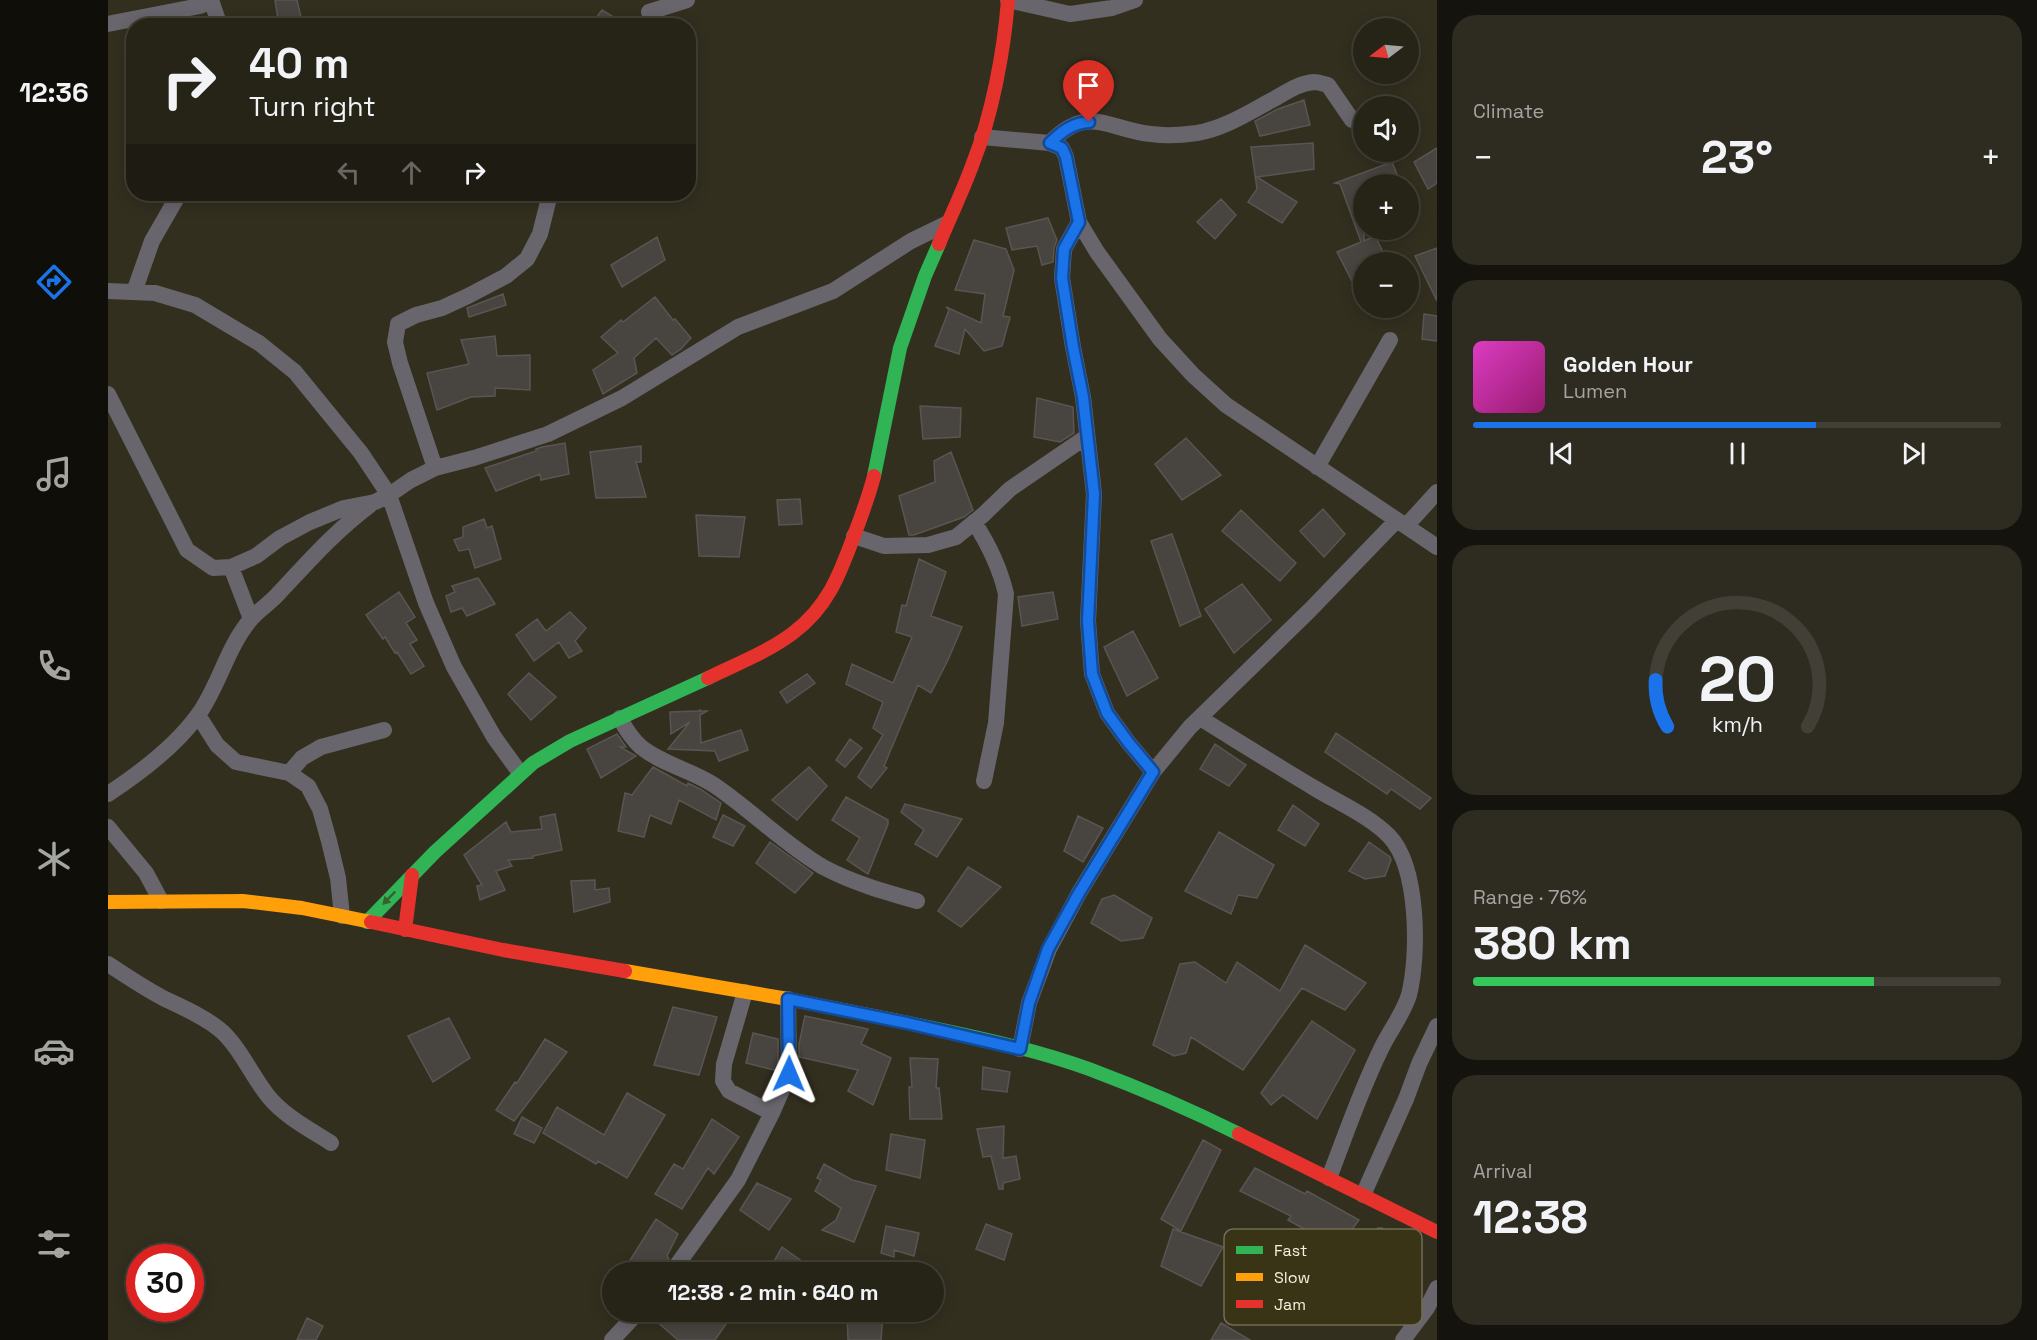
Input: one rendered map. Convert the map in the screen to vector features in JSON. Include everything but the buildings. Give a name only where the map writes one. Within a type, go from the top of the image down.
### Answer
[{"type":"main road","points":[[367,922],[412,875],[533,763],[570,741],[700,682],[793,633],[819,610],[838,579],[870,493],[900,348],[925,276],[974,162],[982,137],[1006,27],[1008,0]]},
{"type":"main road","points":[[405,930],[412,875]]},
{"type":"main road","points":[[108,902],[243,902],[303,908],[503,950],[788,999],[1020,1049],[1088,1069],[1201,1115],[1437,1232]]},
{"type":"street","points":[[139,18],[200,6],[211,0],[217,18]]},
{"type":"street","points":[[649,12],[687,0]]},
{"type":"street","points":[[1008,0],[1070,14],[1112,8],[1135,0]]},
{"type":"street","points":[[108,24],[126,20]]},
{"type":"street","points":[[1050,143],[1059,133],[1077,123],[1085,122],[1101,121],[1151,134],[1197,133],[1234,121],[1298,86],[1316,82],[1328,85],[1352,120]]},
{"type":"street","points":[[982,137],[1050,143],[1062,148],[1066,157],[1079,222],[1160,339],[1193,375],[1226,405],[1437,547]]},
{"type":"street","points":[[134,292],[152,241],[175,201]]},
{"type":"street","points":[[435,468],[400,363],[395,342],[398,324],[468,296],[506,276],[527,260],[540,234],[548,201]]},
{"type":"street","points":[[1079,222],[1064,249],[1062,278],[1083,397],[1094,494],[1088,621],[1092,674],[1107,713],[1153,772]]},
{"type":"street","points":[[108,794],[140,772],[175,741],[198,715],[235,642],[251,619],[276,597],[329,539],[382,498],[435,468],[548,434],[622,398],[738,327],[833,291],[911,241],[946,224]]},
{"type":"street","points":[[108,291],[155,294],[195,304],[259,343],[295,372],[361,453],[405,545],[426,603],[454,667],[494,737],[520,774]]},
{"type":"street","points":[[1317,467],[1390,340]]},
{"type":"street","points":[[108,394],[187,550],[213,568],[231,567],[256,556],[280,538],[310,522],[344,508],[382,498]]},
{"type":"street","points":[[854,536],[884,546],[927,545],[956,537],[1010,489],[1086,437]]},
{"type":"street","points":[[1020,1049],[1029,1003],[1048,949],[1079,893],[1153,772],[1200,718],[1401,523],[1437,492]]},
{"type":"street","points":[[974,522],[986,540],[1002,575],[1006,594],[996,723],[984,781]]},
{"type":"street","points":[[231,567],[251,619]]},
{"type":"street","points":[[198,715],[217,744],[236,762],[289,773],[308,786],[320,809],[338,878],[342,916]]},
{"type":"street","points":[[620,718],[627,733],[643,748],[669,763],[698,775],[730,796],[822,866],[860,885],[917,901]]},
{"type":"street","points":[[1200,718],[1364,817],[1390,837],[1405,864],[1415,922],[1409,995],[1370,1073],[1329,1178]]},
{"type":"street","points":[[289,773],[302,758],[321,747],[384,730]]},
{"type":"street","points":[[108,826],[147,873],[161,901]]},
{"type":"street","points":[[108,964],[127,978],[222,1031],[236,1047],[252,1075],[270,1099],[290,1116],[330,1143]]},
{"type":"street","points":[[746,992],[724,1064],[723,1081],[729,1091],[772,1113]]},
{"type":"street","points":[[679,1262],[738,1179],[789,1074],[788,999]]},
{"type":"street","points":[[1363,1195],[1437,1026]]},
{"type":"street","points":[[1422,1314],[1437,1288]]},
{"type":"street","points":[[612,1340],[629,1322]]},
{"type":"street","points":[[1402,1340],[1414,1325]]},
{"type":"traffic: fast","points":[[874,476],[900,348],[925,276],[939,244]]},
{"type":"traffic: fast","points":[[367,922],[435,852],[533,763],[570,741],[708,678]]},
{"type":"traffic: fast","points":[[899,1021],[995,1042],[1066,1061],[1146,1092],[1239,1134]]},
{"type":"traffic: slow","points":[[108,902],[243,901],[302,908],[371,922]]},
{"type":"traffic: slow","points":[[625,971],[899,1021]]},
{"type":"traffic: jam","points":[[939,244],[969,173],[986,125],[1004,41],[1008,0]]},
{"type":"traffic: jam","points":[[708,678],[783,640],[816,612],[832,588],[844,562],[874,476]]},
{"type":"traffic: jam","points":[[405,930],[412,875]]},
{"type":"traffic: jam","points":[[371,922],[503,950],[625,971]]},
{"type":"traffic: jam","points":[[1239,1134],[1437,1232]]},
{"type":"route","points":[[789,1074],[788,999],[1020,1049],[1029,1003],[1048,949],[1114,833],[1153,772],[1107,713],[1092,674],[1088,621],[1094,494],[1083,397],[1062,278],[1064,249],[1079,222],[1066,157],[1062,148],[1050,143],[1059,133],[1077,123],[1089,122]]}]
